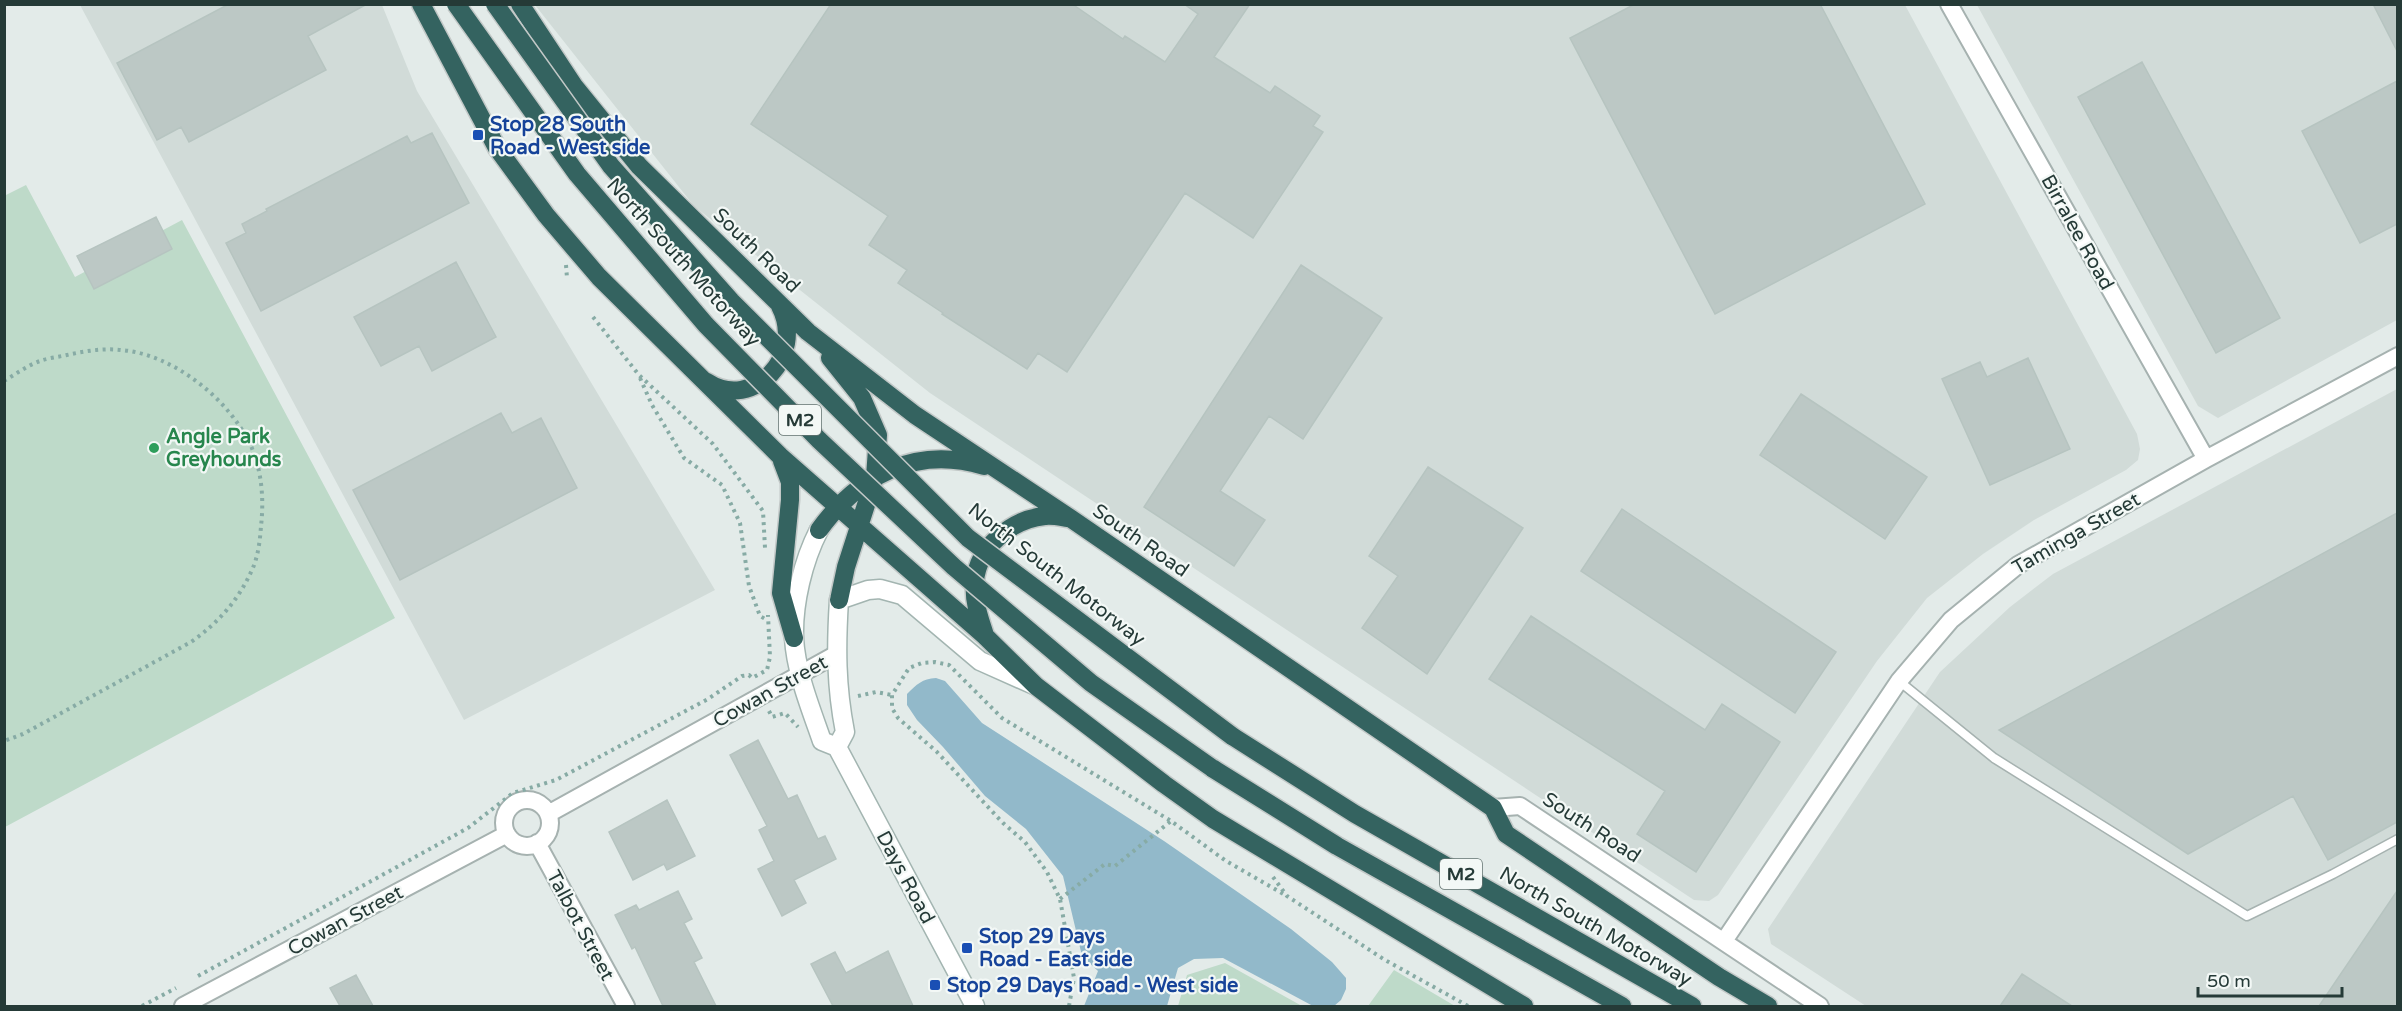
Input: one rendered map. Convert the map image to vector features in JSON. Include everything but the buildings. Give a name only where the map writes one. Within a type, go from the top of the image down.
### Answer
[{"type":"highway","points":[[421,4],[497,148],[546,215],[599,277],[780,456],[985,636],[1036,686],[1164,784],[1245,839],[1524,1006]]},
{"type":"highway","name":"North South Motorway","points":[[456,4],[576,174],[706,325],[819,440],[954,567],[1082,675],[1212,768],[1337,846],[1622,1006]]},
{"type":"highway","name":"North South Motorway","points":[[495,4],[611,166],[731,301],[968,538],[1232,736],[1355,814],[1692,1006]]},
{"type":"highway","name":"South Road","points":[[520,4],[574,86],[639,166],[808,332],[915,415],[1070,518],[1492,808]]},
{"type":"highway","points":[[697,376],[712,385],[730,390],[748,388],[764,380],[777,367],[786,351],[788,333],[784,315],[777,302]]},
{"type":"highway","points":[[808,332],[862,398],[878,435],[875,477],[846,567],[839,600]]},
{"type":"highway","points":[[780,456],[790,482],[781,593],[794,638]]},
{"type":"highway","points":[[819,530],[837,506],[875,477],[907,462],[945,459],[975,463],[996,471],[1070,518]]},
{"type":"highway","points":[[985,636],[975,605],[975,579],[983,555],[1000,534],[1022,521],[1046,516],[1070,518]]},
{"type":"highway","points":[[1492,808],[1506,834],[1719,977],[1768,1006]]},
{"type":"street","name":"Birralee Road","points":[[1949,4],[2206,459]]},
{"type":"street","name":"Taminga Street","points":[[1724,941],[1899,681],[1951,620],[2018,565],[2206,459],[2397,357]]},
{"type":"street","name":"Days Road","points":[[819,530],[803,571],[794,638],[801,674],[822,741],[837,747],[975,1006]]},
{"type":"street","points":[[837,747],[845,732],[838,697],[835,656],[839,600],[868,590],[880,589],[902,595],[980,661],[1036,686]]},
{"type":"street","name":"Cowan Street","points":[[548,814],[835,656]]},
{"type":"street","points":[[523,800],[538,803],[548,814],[547,834],[537,843],[530,845],[517,843],[507,834],[504,820],[510,807],[516,802],[523,800]]},
{"type":"street","name":"South Road","points":[[1492,808],[1520,806],[1820,1006]]},
{"type":"street","name":"Cowan Street","points":[[183,1006],[507,834]]},
{"type":"street","name":"Talbot Street","points":[[537,843],[626,1006]]},
{"type":"lane","points":[[1899,681],[1994,758],[2247,916],[2333,874],[2397,839]]},
{"type":"path","points":[[593,317],[639,375],[712,444],[763,511],[766,554]]},
{"type":"path","points":[[4,381],[40,361],[87,350],[122,350],[167,364],[193,377],[224,406],[251,445],[261,478],[263,511],[260,542],[252,569],[236,600],[215,624],[181,648],[23,734],[4,741]]},
{"type":"path","points":[[639,375],[652,405],[684,458],[722,485],[740,524],[749,585],[760,616],[768,620]]},
{"type":"path","points":[[195,978],[468,828],[513,793],[556,780],[708,699],[742,676],[749,675],[752,678],[766,670],[770,657],[768,609]]},
{"type":"path","points":[[1069,1006],[1074,978],[1060,899],[1047,872],[1025,842],[1003,823],[937,752],[898,718],[892,708],[892,695],[909,669],[922,663],[948,664],[1002,718],[1171,821],[1226,861],[1287,896],[1385,960],[1468,1006]]},
{"type":"path","points":[[858,696],[876,692],[892,695]]},
{"type":"path","points":[[768,710],[772,717],[785,713],[796,728],[801,726]]},
{"type":"path","points":[[1060,899],[1105,864],[1115,866],[1171,821]]},
{"type":"path","points":[[1266,867],[1287,896]]},
{"type":"path","points":[[142,1006],[184,983]]},
{"type":"shaded area","points":[[80,5],[382,5],[417,91],[715,590],[464,720]]},
{"type":"shaded area","points":[[535,5],[1905,5],[2137,434],[2140,449],[2138,460],[2126,470],[2034,520],[1983,554],[1927,598],[1877,661],[1718,895],[1709,901],[1694,900],[930,393],[694,206]]},
{"type":"shaded area","points":[[1977,5],[2397,5],[2397,320],[2218,418],[2198,406]]},
{"type":"shaded area","points":[[2397,389],[2397,1006],[1866,1006],[1771,944],[1768,929],[1940,672],[2010,607],[2053,574]]},
{"type":"green space","name":"Angle Park Greyhounds","points":[[26,185],[75,277],[182,220],[395,618],[5,827],[4,196]]},
{"type":"green space","points":[[1225,963],[1302,1006],[1178,1006],[1187,975]]},
{"type":"green space","points":[[1394,970],[1455,1006],[1368,1006]]},
{"type":"water","points":[[936,678],[945,681],[982,723],[1164,841],[1291,929],[1332,962],[1346,978],[1346,989],[1341,1000],[1334,1006],[1313,1006],[1223,958],[1194,959],[1178,968],[1167,1006],[1084,1006],[1098,971],[1082,956],[1063,876],[1026,829],[985,796],[917,720],[907,705],[907,694],[914,687],[923,681]]},
{"type":"place","name":"Stop 28 South Road - West side","points":[[478,135]]},
{"type":"place","name":"Angle Park Greyhounds","points":[[154,448]]},
{"type":"place","name":"Stop 29 Days Road - East side","points":[[967,948]]},
{"type":"place","name":"Stop 29 Days Road - West side","points":[[935,985]]}]
